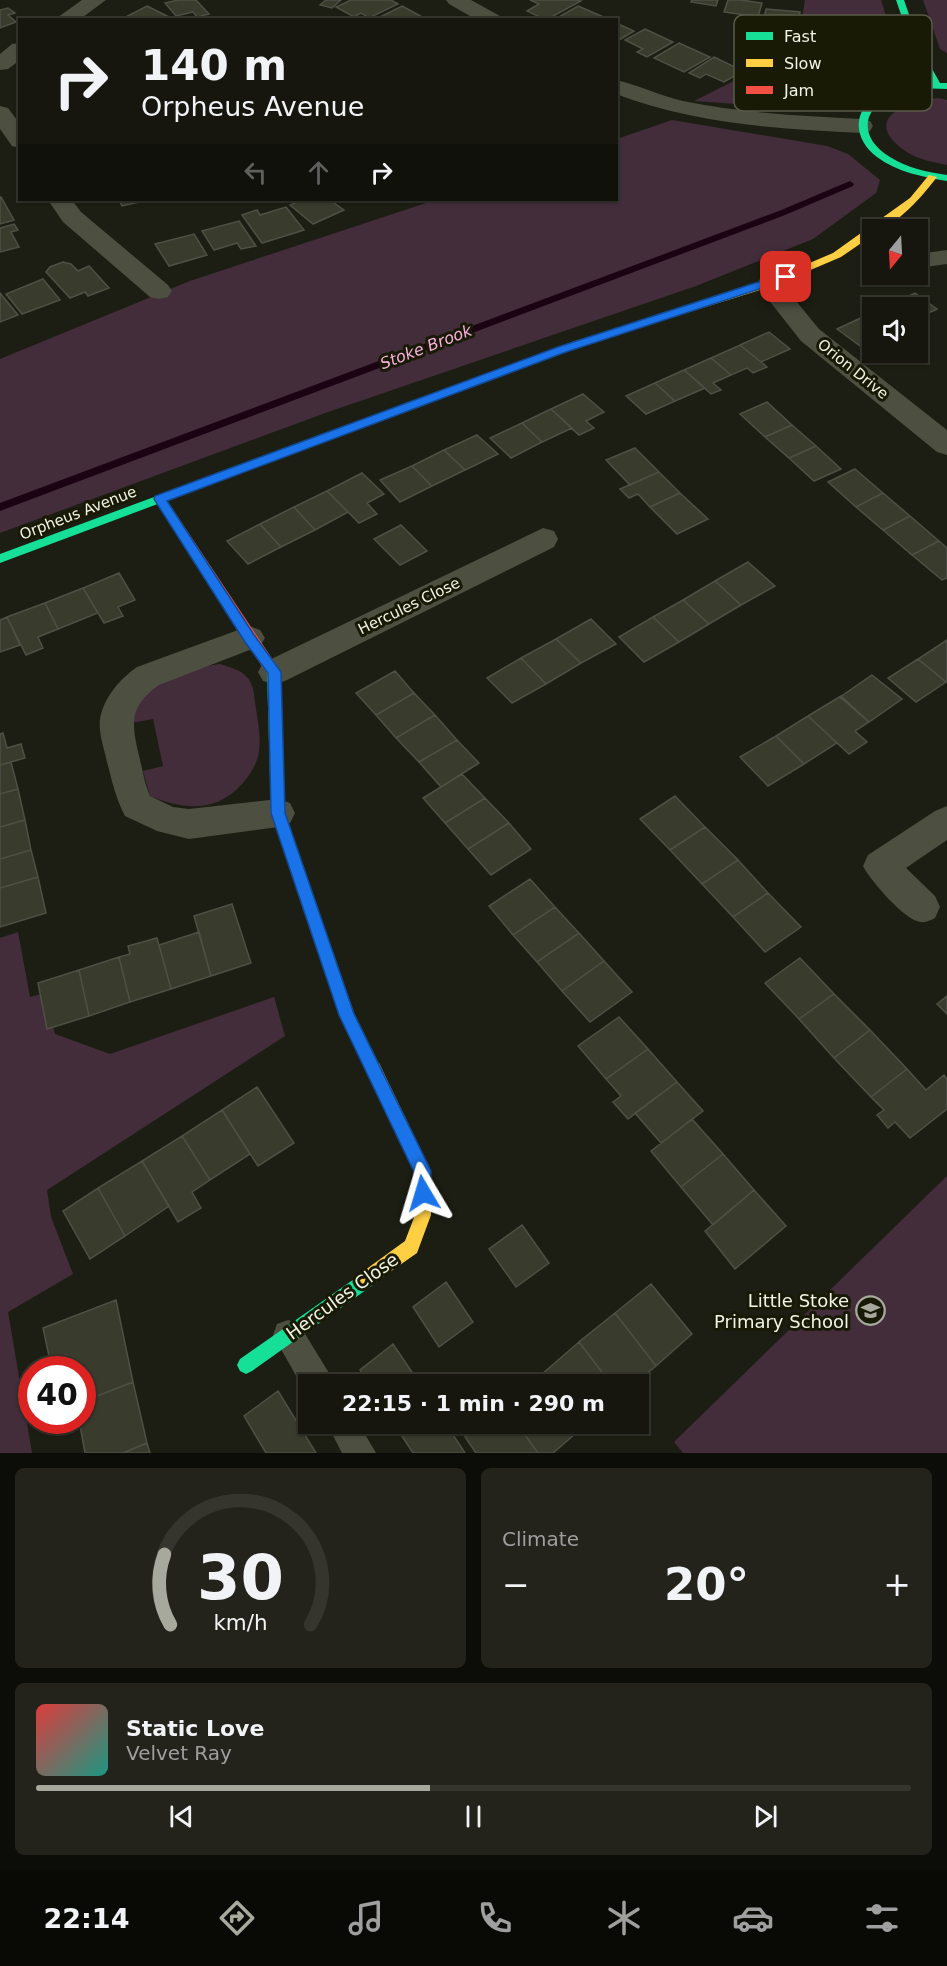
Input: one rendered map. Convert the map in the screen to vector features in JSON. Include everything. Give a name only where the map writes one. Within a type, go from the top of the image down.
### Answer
[{"type":"street","points":[[67,18],[96,0]]},
{"type":"street","points":[[900,0],[905,15]]},
{"type":"street","points":[[471,2],[491,18]]},
{"type":"street","points":[[0,64],[18,50]]},
{"type":"street","points":[[932,71],[942,85]]},
{"type":"street","points":[[618,87],[709,114],[785,123],[862,126]]},
{"type":"street","points":[[866,111],[862,126],[872,147],[891,162],[932,177],[947,178]]},
{"type":"street","points":[[0,113],[18,138]]},
{"type":"street","name":"Orpheus Avenue","points":[[890,219],[904,209],[925,188],[932,177]]},
{"type":"street","points":[[61,201],[72,218],[159,291]]},
{"type":"street","name":"Orpheus Avenue","points":[[0,559],[562,349],[769,284],[837,255],[862,238]]},
{"type":"street","name":"Orion Drive","points":[[769,284],[810,335],[947,446]]},
{"type":"street","points":[[160,499],[249,638],[274,672]]},
{"type":"street","name":"Hercules Close","points":[[246,1365],[411,1247],[423,1215],[423,1171],[347,1015],[278,813],[274,672],[397,614],[543,539]]},
{"type":"street","points":[[249,638],[148,676],[135,685],[119,710],[116,728],[137,806],[151,815],[189,824],[278,813]]},
{"type":"street","points":[[922,907],[881,866],[947,821]]},
{"type":"lane","points":[[288,1335],[312,1374]]},
{"type":"lane","points":[[348,1434],[360,1453]]},
{"type":"shaded area","points":[[805,0],[881,0],[886,15],[803,15]]},
{"type":"shaded area","points":[[923,0],[947,0],[947,53],[940,49],[932,26],[932,15],[928,15]]},
{"type":"shaded area","points":[[734,81],[734,104],[694,101]]},
{"type":"shaded area","points":[[932,99],[947,100],[947,165],[912,155],[893,141],[887,131],[887,122],[896,111],[932,111]]},
{"type":"shaded area","points":[[672,120],[827,146],[848,154],[880,180],[876,193],[813,239],[696,286],[328,412],[0,533],[0,359],[190,281],[432,201],[618,201],[618,139]]},
{"type":"shaded area","points":[[220,664],[242,673],[252,687],[260,741],[253,768],[233,793],[211,804],[188,806],[150,796],[143,771],[163,766],[153,719],[131,723],[138,700],[154,685],[175,675]]},
{"type":"shaded area","points":[[18,932],[30,997],[44,993],[55,1034],[110,1054],[274,997],[285,1036],[47,1190],[51,1217],[73,1274],[8,1312],[18,1371],[18,1434],[29,1434],[32,1453],[0,1453],[0,938]]},
{"type":"shaded area","name":"Little Stoke Primary School","points":[[947,1176],[947,1453],[683,1453],[674,1442]]},
{"type":"building","points":[[196,0],[209,14],[197,17],[193,12],[176,16],[165,3]]},
{"type":"building","points":[[326,0],[341,0],[332,8],[320,5]]},
{"type":"building","points":[[351,0],[391,0],[398,4],[369,18],[361,13],[354,17],[336,7]]},
{"type":"building","points":[[530,0],[581,1],[550,18],[542,18],[527,11],[539,4]]},
{"type":"building","points":[[692,0],[718,0],[716,6],[691,2]]},
{"type":"building","points":[[728,0],[762,3],[759,15],[724,12]]},
{"type":"building","points":[[147,6],[171,18],[124,18]]},
{"type":"building","points":[[402,6],[424,18],[378,18]]},
{"type":"building","points":[[578,6],[606,18],[557,18]]},
{"type":"building","points":[[8,8],[15,13],[8,15],[16,22],[0,28],[0,10]]},
{"type":"building","points":[[766,9],[800,12],[800,15],[765,15]]},
{"type":"building","points":[[618,24],[634,31],[618,41]]},
{"type":"building","points":[[645,29],[673,42],[647,57],[637,52],[643,49],[625,40]]},
{"type":"building","points":[[679,43],[710,57],[684,72],[654,58]]},
{"type":"building","points":[[714,57],[734,67],[734,76],[724,82],[706,74],[700,78],[689,73]]},
{"type":"building","points":[[0,197],[14,220],[0,224]]},
{"type":"building","points":[[120,201],[144,201],[122,206]]},
{"type":"building","points":[[300,201],[331,201],[344,210],[313,224],[290,205]]},
{"type":"building","points":[[286,207],[304,230],[262,243],[242,215],[257,210],[260,215]]},
{"type":"building","points":[[239,221],[256,246],[241,249],[237,243],[214,250],[202,231]]},
{"type":"building","points":[[14,224],[18,230],[11,232],[19,247],[0,252],[0,228]]},
{"type":"building","points":[[194,234],[207,255],[169,266],[155,244]]},
{"type":"building","points":[[63,262],[71,264],[78,271],[89,266],[109,288],[88,296],[85,292],[70,298],[46,272],[50,267]]},
{"type":"building","points":[[43,279],[60,300],[22,314],[6,294]]},
{"type":"building","points":[[0,293],[18,315],[0,322]]},
{"type":"building","points":[[915,293],[920,297],[906,297]]},
{"type":"building","points":[[928,302],[937,309],[928,313]]},
{"type":"building","points":[[862,317],[862,345],[860,346],[837,329]]},
{"type":"building","points":[[769,332],[790,349],[761,362],[740,345]]},
{"type":"building","points":[[740,345],[767,367],[753,373],[747,368],[731,375],[711,358]]},
{"type":"building","points":[[711,358],[731,375],[713,383],[721,390],[711,394],[684,370]]},
{"type":"building","points":[[684,370],[705,388],[675,401],[655,383]]},
{"type":"building","points":[[655,383],[675,401],[646,414],[626,396]]},
{"type":"building","points":[[583,394],[604,412],[586,421],[594,428],[579,435],[551,409]]},
{"type":"building","points":[[767,402],[792,425],[765,437],[740,414]]},
{"type":"building","points":[[551,409],[572,428],[542,442],[522,423]]},
{"type":"building","points":[[522,423],[542,442],[511,458],[490,438]]},
{"type":"building","points":[[792,425],[816,446],[789,458],[765,437]]},
{"type":"building","points":[[477,435],[498,454],[465,470],[444,450]]},
{"type":"building","points":[[816,446],[841,469],[814,481],[789,458]]},
{"type":"building","points":[[635,448],[659,472],[630,485],[606,460]]},
{"type":"building","points":[[444,450],[465,470],[432,486],[412,466]]},
{"type":"building","points":[[412,466],[432,486],[400,502],[380,480]]},
{"type":"building","points":[[855,469],[883,493],[856,507],[828,482]]},
{"type":"building","points":[[659,472],[680,493],[650,507],[638,494],[629,498],[620,489]]},
{"type":"building","points":[[362,473],[384,494],[367,503],[377,514],[359,523],[327,491]]},
{"type":"building","points":[[327,491],[348,512],[315,530],[294,507]]},
{"type":"building","points":[[680,493],[708,519],[677,534],[650,507]]},
{"type":"building","points":[[883,493],[910,516],[883,530],[856,507]]},
{"type":"building","points":[[294,507],[315,530],[281,547],[260,524]]},
{"type":"building","points":[[910,516],[939,541],[912,555],[883,530]]},
{"type":"building","points":[[260,524],[281,547],[248,564],[227,541]]},
{"type":"building","points":[[401,525],[427,551],[400,565],[374,539]]},
{"type":"building","points":[[939,541],[947,548],[947,578],[942,580],[912,555]]},
{"type":"building","points":[[748,562],[775,586],[741,605],[715,581]]},
{"type":"building","points":[[119,573],[135,600],[118,607],[123,616],[104,623],[83,588]]},
{"type":"building","points":[[715,581],[741,605],[709,624],[683,600]]},
{"type":"building","points":[[83,588],[98,613],[58,629],[45,603]]},
{"type":"building","points":[[683,600],[709,624],[679,642],[653,617]]},
{"type":"building","points":[[45,603],[58,629],[38,637],[43,648],[26,655],[7,617]]},
{"type":"building","points":[[7,617],[20,645],[0,652],[0,620]]},
{"type":"building","points":[[653,617],[679,642],[644,662],[619,637]]},
{"type":"building","points":[[591,619],[616,644],[581,663],[556,639]]},
{"type":"building","points":[[556,639],[581,663],[546,684],[521,658]]},
{"type":"building","points":[[947,640],[947,682],[946,682],[918,659]]},
{"type":"building","points":[[521,658],[546,684],[512,703],[487,678]]},
{"type":"building","points":[[918,659],[946,682],[916,702],[888,678]]},
{"type":"building","points":[[395,671],[414,693],[376,715],[356,693]]},
{"type":"building","points":[[872,675],[902,699],[869,722],[840,697]]},
{"type":"building","points":[[414,693],[435,715],[396,738],[376,715]]},
{"type":"building","points":[[841,696],[869,722],[855,731],[867,742],[849,754],[808,716]]},
{"type":"building","points":[[435,715],[457,740],[419,762],[396,738]]},
{"type":"building","points":[[808,716],[837,743],[804,764],[776,736]]},
{"type":"building","points":[[3,733],[7,748],[21,744],[25,758],[0,765],[0,734]]},
{"type":"building","points":[[776,736],[804,764],[768,786],[740,757]]},
{"type":"building","points":[[457,740],[479,763],[441,787],[419,762]]},
{"type":"building","points":[[11,762],[18,789],[0,794],[0,765]]},
{"type":"building","points":[[462,774],[485,798],[445,823],[423,798]]},
{"type":"building","points":[[18,789],[25,820],[0,827],[0,794]]},
{"type":"building","points":[[675,796],[705,827],[670,850],[640,819]]},
{"type":"building","points":[[485,798],[509,823],[468,849],[445,823]]},
{"type":"building","points":[[25,820],[31,850],[0,859],[0,827]]},
{"type":"building","points":[[509,823],[531,849],[491,875],[468,849]]},
{"type":"building","points":[[705,827],[738,860],[702,884],[670,850]]},
{"type":"building","points":[[31,850],[38,877],[0,888],[0,859]]},
{"type":"building","points":[[738,860],[768,893],[733,917],[702,884]]},
{"type":"building","points":[[38,877],[46,913],[0,927],[0,888]]},
{"type":"building","points":[[530,879],[555,907],[513,935],[489,906]]},
{"type":"building","points":[[768,893],[801,927],[765,952],[733,917]]},
{"type":"building","points":[[232,904],[251,963],[211,976],[194,916]]},
{"type":"building","points":[[555,907],[579,933],[537,962],[513,935]]},
{"type":"building","points":[[199,932],[211,976],[171,989],[159,945]]},
{"type":"building","points":[[579,933],[604,961],[562,991],[537,962]]},
{"type":"building","points":[[157,938],[171,989],[130,1002],[119,957],[130,954],[128,946]]},
{"type":"building","points":[[119,957],[130,1002],[89,1016],[79,970]]},
{"type":"building","points":[[800,958],[834,994],[799,1019],[765,983]]},
{"type":"building","points":[[604,961],[632,992],[590,1022],[562,991]]},
{"type":"building","points":[[79,970],[89,1016],[47,1029],[38,983]]},
{"type":"building","points":[[834,994],[870,1030],[834,1058],[799,1019]]},
{"type":"building","points":[[947,996],[947,1014],[937,1004]]},
{"type":"building","points":[[619,1017],[648,1049],[606,1079],[578,1046]]},
{"type":"building","points":[[870,1030],[907,1069],[871,1097],[834,1058]]},
{"type":"building","points":[[648,1049],[677,1082],[628,1119],[613,1102],[621,1096],[606,1079]]},
{"type":"building","points":[[907,1069],[926,1090],[944,1075],[947,1079],[947,1109],[910,1138],[895,1122],[888,1128],[877,1115],[884,1110],[871,1097]]},
{"type":"building","points":[[677,1082],[703,1111],[661,1143],[635,1113]]},
{"type":"building","points":[[257,1087],[294,1143],[258,1166],[222,1110]]},
{"type":"building","points":[[222,1110],[250,1154],[210,1180],[182,1136]]},
{"type":"building","points":[[692,1119],[723,1154],[681,1187],[651,1151]]},
{"type":"building","points":[[182,1136],[210,1180],[192,1192],[201,1208],[178,1222],[142,1161]]},
{"type":"building","points":[[723,1154],[754,1190],[713,1225],[681,1187]]},
{"type":"building","points":[[142,1161],[169,1206],[125,1236],[98,1188]]},
{"type":"building","points":[[98,1188],[125,1236],[90,1259],[63,1211]]},
{"type":"building","points":[[754,1190],[786,1226],[735,1269],[705,1231]]},
{"type":"building","points":[[522,1225],[549,1263],[516,1287],[489,1249]]},
{"type":"building","points":[[446,1282],[473,1322],[439,1347],[413,1307]]},
{"type":"building","points":[[651,1284],[692,1334],[656,1366],[615,1313]]},
{"type":"building","points":[[116,1300],[133,1382],[96,1397],[96,1356],[49,1356],[43,1328]]},
{"type":"building","points":[[615,1313],[656,1366],[646,1374],[603,1374],[579,1342]]},
{"type":"building","points":[[579,1342],[603,1374],[542,1374]]},
{"type":"building","points":[[393,1344],[413,1374],[363,1374],[360,1370]]},
{"type":"building","points":[[133,1382],[147,1443],[123,1453],[85,1453],[82,1434],[96,1434],[96,1397]]},
{"type":"building","points":[[278,1391],[298,1424],[298,1434],[304,1434],[316,1453],[266,1453],[244,1416]]},
{"type":"building","points":[[401,1434],[453,1434],[465,1453],[413,1453]]},
{"type":"building","points":[[469,1434],[524,1434],[538,1453],[476,1453],[465,1437]]},
{"type":"building","points":[[524,1434],[575,1434],[553,1453],[538,1453]]},
{"type":"building","points":[[147,1443],[150,1453],[123,1453]]},
{"type":"waterway","name":"Stoke Brook","points":[[0,507],[782,213],[850,184]]},
{"type":"traffic: fast","points":[[900,0],[905,15]]},
{"type":"traffic: fast","points":[[932,77],[936,84]]},
{"type":"traffic: fast","points":[[932,86],[947,86]]},
{"type":"traffic: fast","points":[[868,111],[862,128],[869,143],[878,153],[916,172],[947,178]]},
{"type":"traffic: fast","points":[[0,559],[576,344]]},
{"type":"traffic: fast","points":[[268,664],[274,672],[278,813],[347,1015],[373,1068]]},
{"type":"traffic: fast","points":[[246,1365],[367,1279]]},
{"type":"traffic: slow","points":[[888,219],[913,200],[932,177]]},
{"type":"traffic: slow","points":[[576,344],[769,284],[837,255],[862,238]]},
{"type":"traffic: slow","points":[[367,1279],[411,1247],[423,1215],[423,1171],[373,1068]]},
{"type":"traffic: jam","points":[[160,499],[268,664]]},
{"type":"place","name":"Little Stoke Primary School","points":[[870,1310]]},
{"type":"route","points":[[423,1193],[423,1171],[347,1015],[278,813],[274,672],[249,638],[160,499],[562,349],[786,277]]}]
